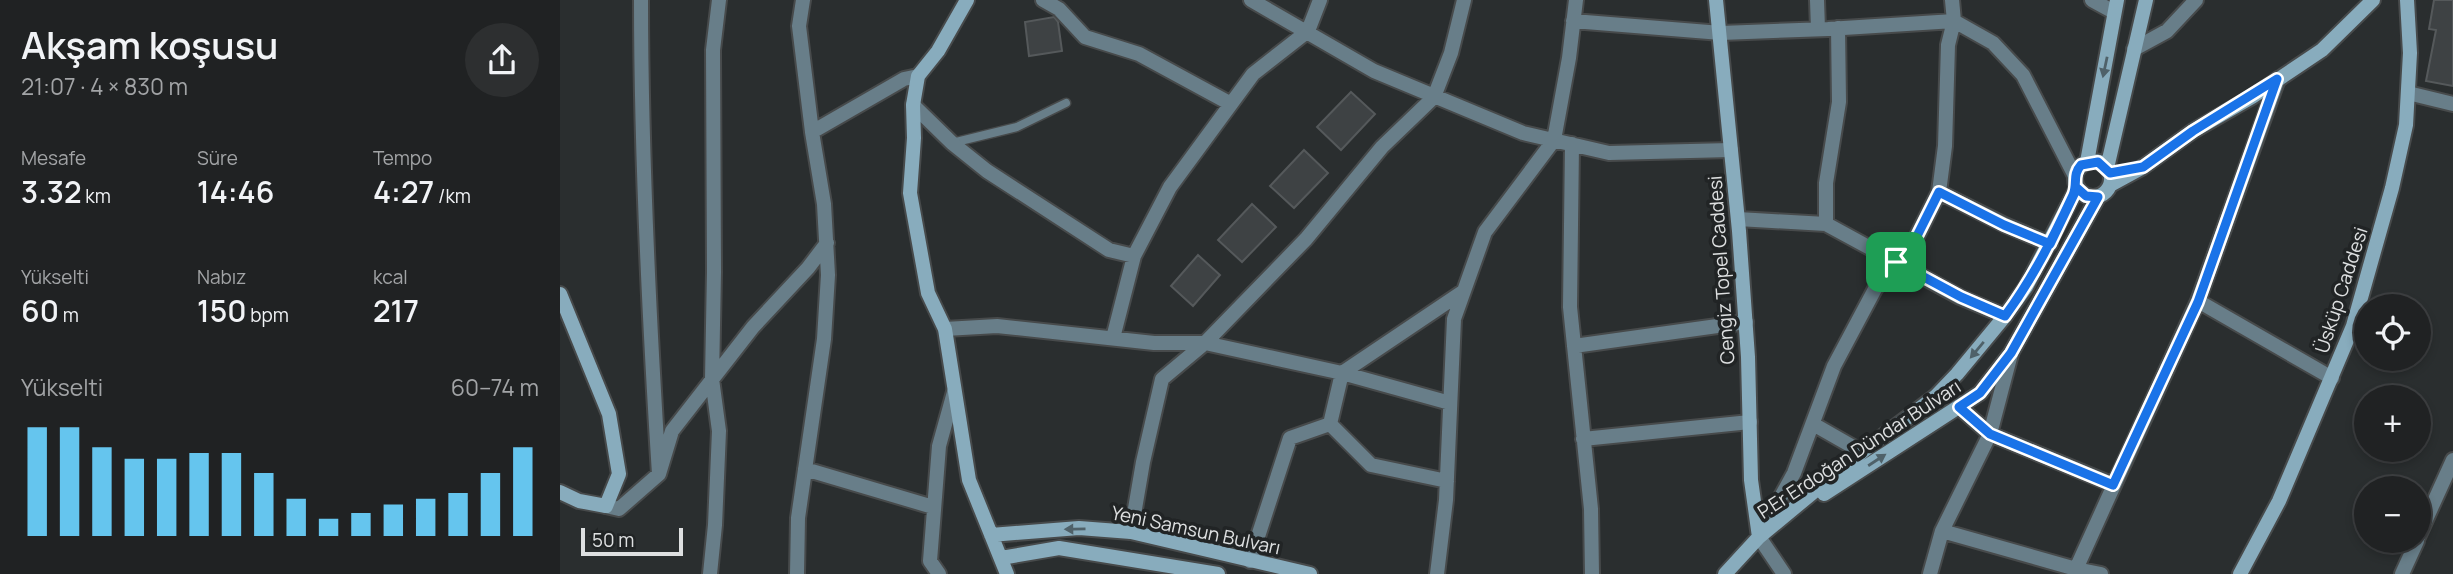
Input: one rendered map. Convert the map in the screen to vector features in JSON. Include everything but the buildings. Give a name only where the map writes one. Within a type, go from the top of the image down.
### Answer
[{"type":"main road","points":[[967,0],[938,51],[918,76],[910,193],[928,293],[945,329],[969,480],[1007,574]]},
{"type":"main road","name":"Cengiz Topel Caddesi","points":[[1716,0],[1738,219],[1746,322],[1751,480],[1759,537]]},
{"type":"main road","points":[[2109,176],[2098,162],[2087,162],[2077,170],[2076,182],[2086,196],[2098,197],[2108,190],[2134,49],[2146,0]]},
{"type":"main road","points":[[2109,176],[2143,167],[2193,131],[2322,50],[2373,0]]},
{"type":"main road","name":"Üsküp Caddesi","points":[[2245,572],[2353,326],[2392,188],[2406,125],[2410,53],[2407,0]]},
{"type":"main road","points":[[2087,162],[2115,6]]},
{"type":"main road","name":"P.Er Erdoğan Dündar Bulvarı","points":[[1759,537],[1936,396],[2005,316],[2026,287],[2050,244],[2076,182]]},
{"type":"main road","name":"P.Er Erdoğan Dündar Bulvarı","points":[[1759,537],[1980,393],[2011,353],[2098,197]]},
{"type":"main road","points":[[560,294],[609,414],[619,474],[606,506],[579,501],[560,492]]},
{"type":"main road","name":"Yeni Samsun Bulvarı","points":[[991,535],[1079,528],[1131,532],[1310,574]]},
{"type":"main road","points":[[1725,574],[1759,537]]},
{"type":"main road","name":"Yeni Samsun Bulvarı","points":[[1001,558],[1059,548],[1218,574]]},
{"type":"street","points":[[641,0],[652,358],[659,474]]},
{"type":"street","points":[[709,574],[715,525],[719,431],[712,379],[713,50],[719,0]]},
{"type":"street","points":[[797,574],[798,518],[824,339],[828,275],[824,204],[799,26],[803,0]]},
{"type":"street","points":[[1043,0],[1062,4],[1085,37],[1139,54],[1231,104]]},
{"type":"street","points":[[1251,0],[1308,30],[1374,71],[1523,132],[1609,153],[1731,150]]},
{"type":"street","points":[[1113,338],[1134,256],[1170,187],[1253,74],[1308,30],[1320,0]]},
{"type":"street","points":[[1131,532],[1143,462],[1162,379],[1205,343],[1306,239],[1382,147],[1434,97],[1451,52],[1464,0]]},
{"type":"street","points":[[1437,574],[1447,481],[1454,319],[1485,232],[1553,140],[1569,58],[1576,0]]},
{"type":"street","points":[[1817,0],[1818,29]]},
{"type":"street","points":[[1784,574],[1759,537],[1794,473],[1834,366],[1875,289],[1917,236],[1939,192],[1945,146],[1948,45],[1954,21],[1952,0]]},
{"type":"street","points":[[2092,0],[2115,6]]},
{"type":"street","points":[[2134,49],[2167,30],[2196,0]]},
{"type":"street","points":[[1573,21],[1721,33],[1954,21],[1993,43],[2023,75],[2076,182]]},
{"type":"street","points":[[1826,224],[1826,183],[1839,102],[1838,28]]},
{"type":"street","points":[[812,132],[904,79],[918,76]]},
{"type":"street","points":[[2076,569],[2198,302],[2277,79]]},
{"type":"street","points":[[2407,93],[2453,104]]},
{"type":"street","points":[[914,105],[952,143],[987,171],[1109,250],[1134,256]]},
{"type":"street","points":[[1572,144],[1570,307],[1591,509],[1592,574]]},
{"type":"street","points":[[2061,148],[2087,162]]},
{"type":"street","points":[[1939,192],[2004,225],[2050,244]]},
{"type":"street","points":[[1738,219],[1826,224],[1961,297],[2005,316]]},
{"type":"street","points":[[606,506],[619,509],[659,474],[672,431],[753,327],[808,268],[827,243]]},
{"type":"street","points":[[1330,424],[1342,373],[1464,291]]},
{"type":"street","points":[[2198,302],[2332,378]]},
{"type":"street","points":[[1574,346],[1746,322]]},
{"type":"street","points":[[945,329],[997,326],[1154,343],[1205,343],[1342,373],[1450,404]]},
{"type":"street","points":[[1930,574],[1942,531],[1990,434],[2011,353]]},
{"type":"street","points":[[939,574],[930,561],[933,507],[939,446],[954,392]]},
{"type":"street","points":[[1959,407],[1990,434],[2113,485]]},
{"type":"street","points":[[1583,439],[1749,422]]},
{"type":"street","points":[[1330,424],[1371,465],[1447,481]]},
{"type":"street","points":[[1250,561],[1290,438],[1330,424]]},
{"type":"street","points":[[1813,424],[1863,452]]},
{"type":"street","points":[[2431,510],[2453,460]]},
{"type":"street","points":[[805,469],[933,507]]},
{"type":"street","points":[[1942,531],[2101,574]]},
{"type":"street","points":[[2402,574],[2412,553]]},
{"type":"lane","points":[[952,143],[1017,127],[1066,103]]},
{"type":"route","points":[[1896,262],[1917,236],[1939,192],[2004,225],[2050,244],[2077,188],[2086,196],[2098,197],[2011,353],[1980,393],[1959,407],[1990,434],[2113,485],[2198,302],[2277,79],[2252,97],[2193,131],[2143,167],[2110,173],[2098,162],[2081,165],[2075,176],[2077,188],[2050,244],[2026,287],[2005,316],[1961,297],[1896,262]]}]
